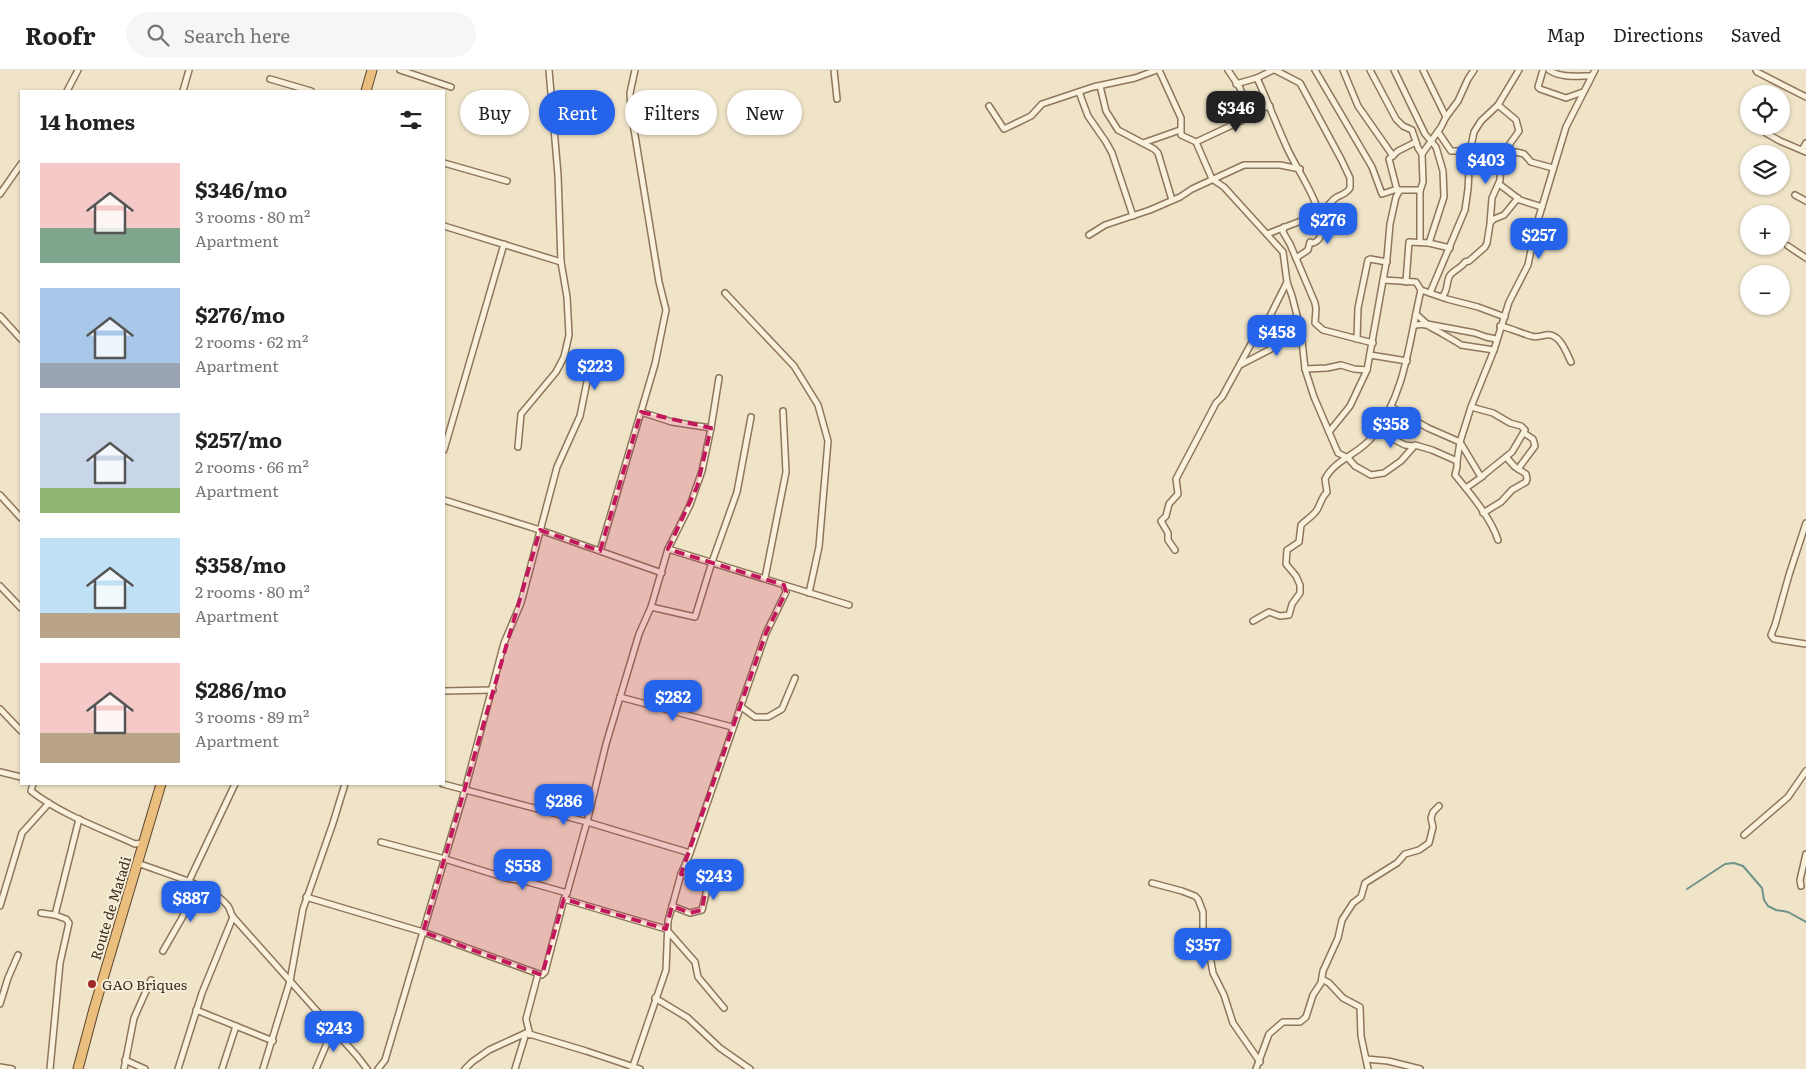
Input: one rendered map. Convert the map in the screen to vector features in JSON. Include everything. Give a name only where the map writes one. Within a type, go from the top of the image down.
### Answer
[{"type":"highway","points":[[366,90],[372,70]]},
{"type":"highway","name":"Route de Matadi","points":[[78,1069],[161,785]]},
{"type":"street","points":[[68,90],[78,70]]},
{"type":"street","points":[[184,90],[189,70]]},
{"type":"street","points":[[400,70],[451,87]]},
{"type":"street","points":[[518,447],[521,414],[556,372],[564,357],[568,341],[569,317],[561,262],[558,174],[549,70]]},
{"type":"street","points":[[600,551],[655,364],[666,310],[659,282],[631,111],[630,93],[635,70]]},
{"type":"street","points":[[834,70],[837,99]]},
{"type":"street","points":[[988,106],[1004,129],[1031,116],[1042,104],[1158,70],[1181,118],[1181,135],[1196,142],[1212,180],[1224,187],[1283,252],[1287,282],[1303,343],[1305,369],[1314,397],[1338,453],[1371,475],[1384,473],[1401,460],[1413,446]]},
{"type":"street","points":[[1228,70],[1250,115]]},
{"type":"street","points":[[1236,84],[1257,78],[1274,70],[1300,83],[1350,178],[1348,191],[1336,198],[1326,210],[1298,224],[1267,234]]},
{"type":"street","points":[[1315,70],[1372,167],[1382,194],[1399,190],[1420,190]]},
{"type":"street","points":[[1343,70],[1358,106],[1393,156]]},
{"type":"street","points":[[1370,70],[1396,120],[1412,130],[1422,154],[1423,182],[1420,190],[1420,242]]},
{"type":"street","points":[[1394,70],[1425,134],[1432,140],[1443,171],[1444,189],[1437,221],[1429,244]]},
{"type":"street","points":[[1423,70],[1446,117]]},
{"type":"street","points":[[1422,154],[1458,101],[1474,70]]},
{"type":"street","points":[[1430,293],[1450,248],[1467,201],[1470,152],[1474,132],[1478,125],[1498,105],[1519,70]]},
{"type":"street","points":[[1543,70],[1538,87],[1540,89],[1566,98],[1583,92]]},
{"type":"street","points":[[1549,70],[1561,75],[1591,76]]},
{"type":"street","points":[[1498,540],[1466,488],[1455,475],[1458,467],[1460,442],[1471,407],[1494,350],[1509,302],[1528,265],[1535,230],[1566,127],[1595,70]]},
{"type":"street","points":[[1756,70],[1806,97]]},
{"type":"street","points":[[1257,78],[1289,151],[1300,169],[1321,223],[1321,236],[1318,242],[1313,244],[1310,242],[1308,250],[1296,258]]},
{"type":"street","points":[[270,79],[308,90]]},
{"type":"street","points":[[1100,86],[1106,111],[1118,130],[1158,153],[1172,200]]},
{"type":"street","points":[[1079,92],[1088,116],[1112,153],[1133,216]]},
{"type":"street","points":[[1442,298],[1446,293],[1448,279],[1452,272],[1463,266],[1465,262],[1469,262],[1485,247],[1490,224],[1492,198],[1499,184],[1502,155],[1519,128],[1516,120],[1498,105]]},
{"type":"street","points":[[1196,142],[1250,115],[1258,109],[1270,106]]},
{"type":"street","points":[[1143,143],[1180,130]]},
{"type":"street","points":[[1438,132],[1451,152],[1470,152]]},
{"type":"street","points":[[1770,135],[1804,151],[1806,143]]},
{"type":"street","points":[[1329,432],[1350,406],[1367,370],[1386,262],[1390,224],[1399,190],[1390,159],[1398,151],[1416,142]]},
{"type":"street","points":[[1502,155],[1516,152],[1524,154],[1531,162],[1553,168]]},
{"type":"street","points":[[445,163],[507,181]]},
{"type":"street","points":[[1089,235],[1105,225],[1172,200],[1245,164],[1280,165],[1300,169]]},
{"type":"street","points":[[0,194],[20,165]]},
{"type":"street","points":[[1499,184],[1518,198],[1542,207]]},
{"type":"street","points":[[1794,195],[1806,201]]},
{"type":"street","points":[[1490,224],[1494,219],[1504,215],[1518,198]]},
{"type":"street","points":[[445,226],[561,262]]},
{"type":"street","points":[[1284,227],[1283,232],[1296,258],[1316,309],[1314,323],[1324,330],[1373,343]]},
{"type":"street","points":[[1406,282],[1408,243],[1420,242],[1450,248]]},
{"type":"street","points":[[445,447],[504,244]]},
{"type":"street","points":[[1790,247],[1806,258]]},
{"type":"street","points":[[1357,338],[1358,308],[1368,260],[1386,262]]},
{"type":"street","points":[[1383,280],[1416,282],[1421,290],[1505,317]]},
{"type":"street","points":[[1175,550],[1168,540],[1168,532],[1161,520],[1166,516],[1169,504],[1178,494],[1176,479],[1216,403],[1222,397],[1257,333],[1270,316],[1287,282]]},
{"type":"street","points":[[1252,621],[1270,612],[1280,616],[1289,614],[1292,604],[1300,593],[1300,585],[1296,576],[1286,564],[1286,552],[1299,542],[1301,524],[1311,517],[1318,508],[1321,498],[1327,492],[1325,478],[1334,467],[1360,450],[1377,431],[1392,407],[1407,361],[1421,290]]},
{"type":"street","points":[[725,293],[794,366],[818,405],[828,440],[819,548],[809,593]]},
{"type":"street","points":[[1416,314],[1427,324],[1496,339]]},
{"type":"street","points":[[0,316],[20,338]]},
{"type":"street","points":[[1238,367],[1242,363],[1271,349],[1290,326],[1299,323]]},
{"type":"street","points":[[1414,325],[1432,327],[1461,345],[1494,350]]},
{"type":"street","points":[[1500,326],[1533,337],[1551,334],[1555,336],[1566,351],[1571,362]]},
{"type":"street","points":[[1370,355],[1407,361]]},
{"type":"street","points":[[378,1069],[385,1060],[445,859],[493,690],[504,643],[520,603],[557,467],[580,416],[591,362]]},
{"type":"street","points":[[1305,369],[1341,365],[1367,370]]},
{"type":"street","points":[[306,897],[423,932],[538,974],[542,975],[545,972],[587,822],[606,744],[640,634],[651,607],[668,549],[697,487],[711,428],[719,378]]},
{"type":"street","points":[[1392,407],[1428,428],[1460,442],[1481,477]]},
{"type":"street","points":[[1466,488],[1506,457],[1517,446],[1525,430],[1521,426],[1510,423],[1498,415],[1471,407]]},
{"type":"street","points":[[765,578],[786,472],[783,411]]},
{"type":"street","points":[[641,412],[672,422],[711,428]]},
{"type":"street","points":[[651,607],[695,617],[737,492],[751,417]]},
{"type":"street","points":[[1377,431],[1405,445],[1425,448],[1457,461]]},
{"type":"street","points":[[1518,469],[1535,446],[1534,441],[1524,433]]},
{"type":"street","points":[[1483,514],[1501,502],[1512,490],[1526,482],[1526,474],[1506,457]]},
{"type":"street","points":[[0,495],[20,517]]},
{"type":"street","points":[[445,500],[540,530],[662,573]]},
{"type":"street","points":[[1806,523],[1789,575],[1776,625],[1771,635],[1774,639],[1806,644]]},
{"type":"street","points":[[668,549],[850,605]]},
{"type":"street","points":[[633,1067],[666,970],[666,929],[680,874],[690,853],[766,633],[786,592],[784,585]]},
{"type":"street","points":[[0,586],[20,607]]},
{"type":"street","points":[[785,594],[794,588]]},
{"type":"street","points":[[740,706],[756,717],[768,717],[782,709],[795,678]]},
{"type":"street","points":[[445,691],[493,690]]},
{"type":"street","points":[[620,698],[732,727]]},
{"type":"street","points":[[0,709],[20,730]]},
{"type":"street","points":[[1744,835],[1788,797],[1806,771]]},
{"type":"street","points":[[0,772],[20,777]]},
{"type":"street","points":[[33,785],[32,791],[49,803],[79,819],[135,844],[143,844]]},
{"type":"street","points":[[189,881],[235,785]]},
{"type":"street","points":[[263,1069],[290,981],[306,897],[345,785]]},
{"type":"street","points":[[445,785],[587,822],[690,853]]},
{"type":"street","points":[[0,906],[3,885],[22,833],[49,803]]},
{"type":"street","points":[[1256,1069],[1268,1036],[1278,1025],[1286,1021],[1298,1022],[1304,1019],[1338,938],[1342,920],[1353,903],[1360,897],[1365,882],[1398,863],[1404,854],[1420,850],[1429,844],[1433,827],[1431,818],[1439,806]]},
{"type":"street","points":[[55,915],[79,819]]},
{"type":"street","points":[[380,842],[445,859],[506,878],[567,893]]},
{"type":"street","points":[[1801,886],[1800,880],[1806,854]]},
{"type":"street","points":[[138,864],[189,881],[210,892],[227,906],[232,917],[367,1069]]},
{"type":"street","points":[[672,906],[690,913],[702,910],[708,885],[707,882],[680,874]]},
{"type":"street","points":[[1152,883],[1182,891],[1198,899],[1203,912],[1204,934],[1213,973],[1224,995],[1233,1023],[1260,1062]]},
{"type":"street","points":[[163,950],[182,918],[197,885]]},
{"type":"street","points":[[564,899],[666,929],[695,962],[698,977],[724,1008]]},
{"type":"street","points":[[41,913],[55,915],[66,919],[69,923],[60,963],[50,1069]]},
{"type":"street","points":[[178,1069],[196,1010],[232,917]]},
{"type":"street","points":[[0,1004],[8,978],[18,956]]},
{"type":"street","points":[[515,1069],[528,1034],[526,1019],[538,974]]},
{"type":"street","points":[[1322,979],[1329,983],[1343,998],[1360,1007],[1360,1036],[1368,1069]]},
{"type":"street","points":[[124,1069],[134,1018],[151,980]]},
{"type":"street","points":[[655,998],[688,1018],[720,1048],[750,1069]]},
{"type":"street","points":[[196,1010],[273,1041]]},
{"type":"street","points":[[222,1069],[236,1026]]},
{"type":"street","points":[[316,1069],[333,1029]]},
{"type":"street","points":[[466,1069],[472,1062],[489,1050],[528,1034],[640,1069]]},
{"type":"street","points":[[1366,1059],[1388,1061],[1420,1069]]},
{"type":"street","points":[[125,1060],[145,1069]]},
{"type":"street","points":[[0,1067],[12,1069]]},
{"type":"highlighted area","points":[[641,412],[711,428],[697,487],[668,549],[784,585],[786,592],[766,633],[681,874],[707,882],[702,910],[690,913],[672,906],[666,929],[564,899],[542,975],[423,932],[540,530],[600,551]]},
{"type":"waterway","points":[[1687,889],[1725,864],[1734,863],[1743,866],[1762,888],[1764,900],[1768,906],[1776,910],[1788,912],[1806,922]]},
{"type":"place","name":"GAO Briques","points":[[92,984]]}]
